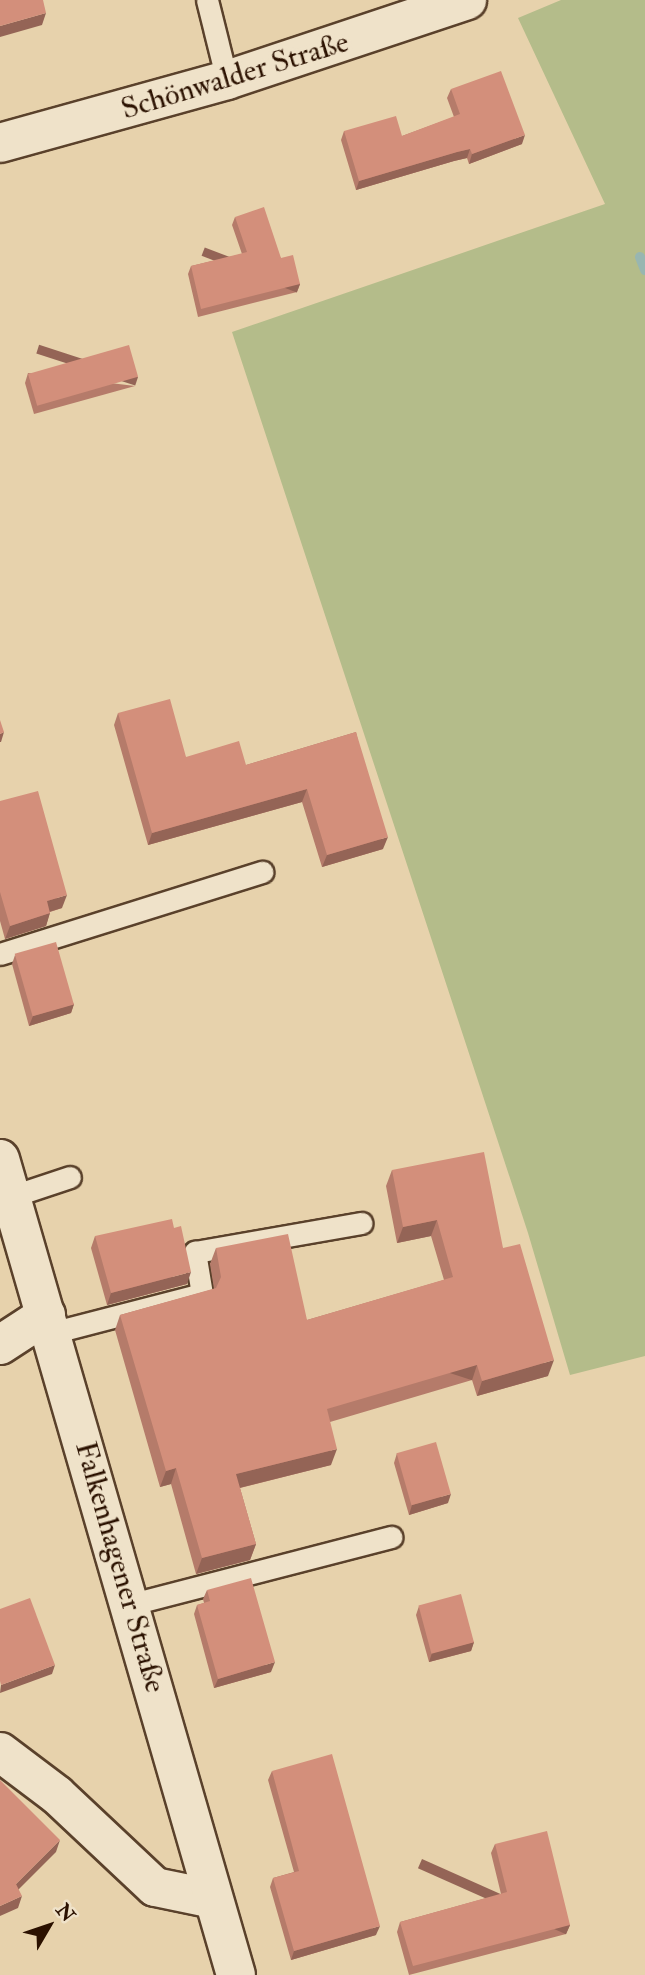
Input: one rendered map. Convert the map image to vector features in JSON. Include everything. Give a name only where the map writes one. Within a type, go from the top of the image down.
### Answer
[{"type":"main road","name":"Schönwalder Straße","points":[[0,143],[228,80],[467,0]]},
{"type":"main road","name":"Falkenhagener Straße","points":[[0,1159],[132,1604],[236,1975]]},
{"type":"main road","points":[[0,1345],[48,1324]]},
{"type":"main road","points":[[0,1752],[57,1795],[155,1887],[213,1899]]},
{"type":"lane","points":[[207,0],[228,80]]},
{"type":"lane","points":[[0,954],[261,872]]},
{"type":"lane","points":[[10,1197],[70,1177]]},
{"type":"lane","points":[[48,1324],[202,1294],[195,1252],[362,1223]]},
{"type":"lane","points":[[132,1604],[391,1537]]},
{"type":"green space","points":[[561,0],[645,0],[645,1356],[570,1375],[528,1233],[232,332],[605,204],[518,18]]},
{"type":"building","points":[[0,0],[43,0],[46,13],[0,26]]},
{"type":"building","points":[[501,71],[525,135],[472,154],[470,149],[457,152],[359,181],[344,131],[396,116],[402,136],[460,114],[451,89]]},
{"type":"building","points":[[264,207],[281,258],[293,255],[300,284],[201,309],[191,266],[247,252],[235,217]]},
{"type":"building","points":[[129,345],[138,377],[37,406],[28,374]]},
{"type":"building","points":[[170,699],[186,757],[239,741],[246,765],[356,732],[388,837],[327,855],[307,789],[152,833],[118,713]]},
{"type":"building","points":[[38,791],[67,895],[47,901],[50,913],[10,926],[0,892],[0,801]]},
{"type":"building","points":[[56,942],[74,1004],[33,1016],[15,954]]},
{"type":"building","points":[[484,1152],[503,1248],[520,1244],[554,1360],[482,1381],[477,1365],[327,1409],[337,1449],[236,1474],[256,1544],[202,1558],[176,1468],[166,1471],[120,1315],[216,1288],[221,1277],[216,1248],[288,1234],[307,1320],[453,1277],[437,1220],[403,1227],[392,1170]]},
{"type":"building","points":[[172,1219],[174,1228],[181,1226],[191,1272],[111,1293],[95,1236]]},
{"type":"building","points":[[436,1442],[451,1494],[411,1505],[397,1453]]},
{"type":"building","points":[[251,1578],[275,1662],[218,1679],[197,1605],[210,1601],[207,1590]]},
{"type":"building","points":[[461,1594],[474,1642],[431,1654],[418,1605]]},
{"type":"building","points":[[30,1598],[55,1665],[1,1685],[0,1609]]},
{"type":"building","points":[[332,1754],[380,1926],[294,1951],[273,1878],[299,1871],[272,1771]]},
{"type":"building","points":[[0,1780],[60,1840],[16,1884],[22,1896],[0,1906]]},
{"type":"building","points":[[547,1831],[570,1925],[413,1966],[400,1922],[507,1892],[495,1844]]},
{"type":"waterway","points":[[640,257],[645,270]]}]
